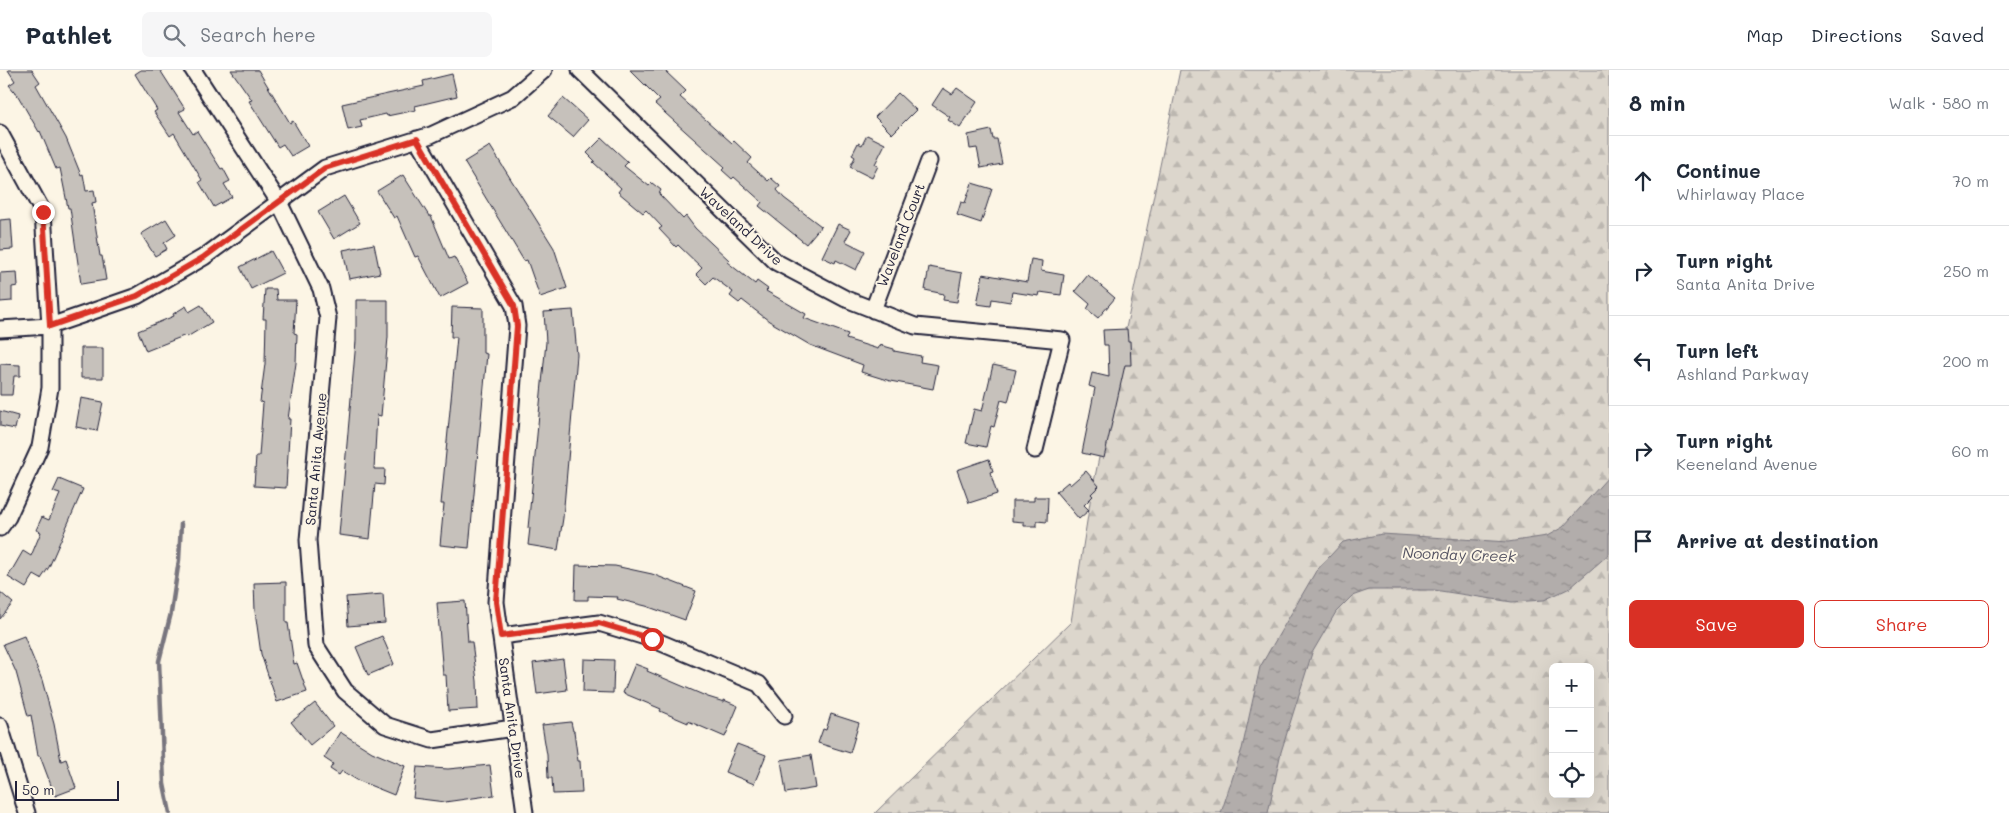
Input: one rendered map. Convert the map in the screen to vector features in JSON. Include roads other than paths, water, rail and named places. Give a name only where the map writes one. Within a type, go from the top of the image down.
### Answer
[{"type":"street","name":"Santa Anita Avenue","points":[[194,70],[279,202],[321,289],[328,318],[308,540],[316,646],[345,691],[384,725],[432,740],[513,728]]},
{"type":"street","points":[[0,329],[50,326],[137,296],[204,257],[325,168],[431,135],[513,97],[544,70]]},
{"type":"street","name":"Waveland Drive","points":[[580,70],[776,262],[846,299],[915,326],[1062,340],[1035,450]]},
{"type":"street","points":[[0,134],[43,212],[50,326],[50,388],[40,447],[8,517],[0,528]]},
{"type":"street","name":"Santa Anita Drive","points":[[417,139],[514,306],[517,326],[496,602],[525,813]]},
{"type":"street","name":"Waveland Court","points":[[873,310],[929,161]]},
{"type":"street","points":[[501,636],[599,623],[652,639],[758,684],[784,716]]},
{"type":"street","points":[[0,726],[27,813]]},
{"type":"water","name":"Noonday Creek","points":[[1609,476],[1609,554],[1570,588],[1544,600],[1512,602],[1434,590],[1369,590],[1352,596],[1336,612],[1312,653],[1281,752],[1268,813],[1221,813],[1242,749],[1260,667],[1316,571],[1343,542],[1382,534],[1508,542],[1547,536],[1563,527]]},
{"type":"waterway","points":[[170,813],[164,784],[159,661],[171,613],[179,560],[181,524]]}]
